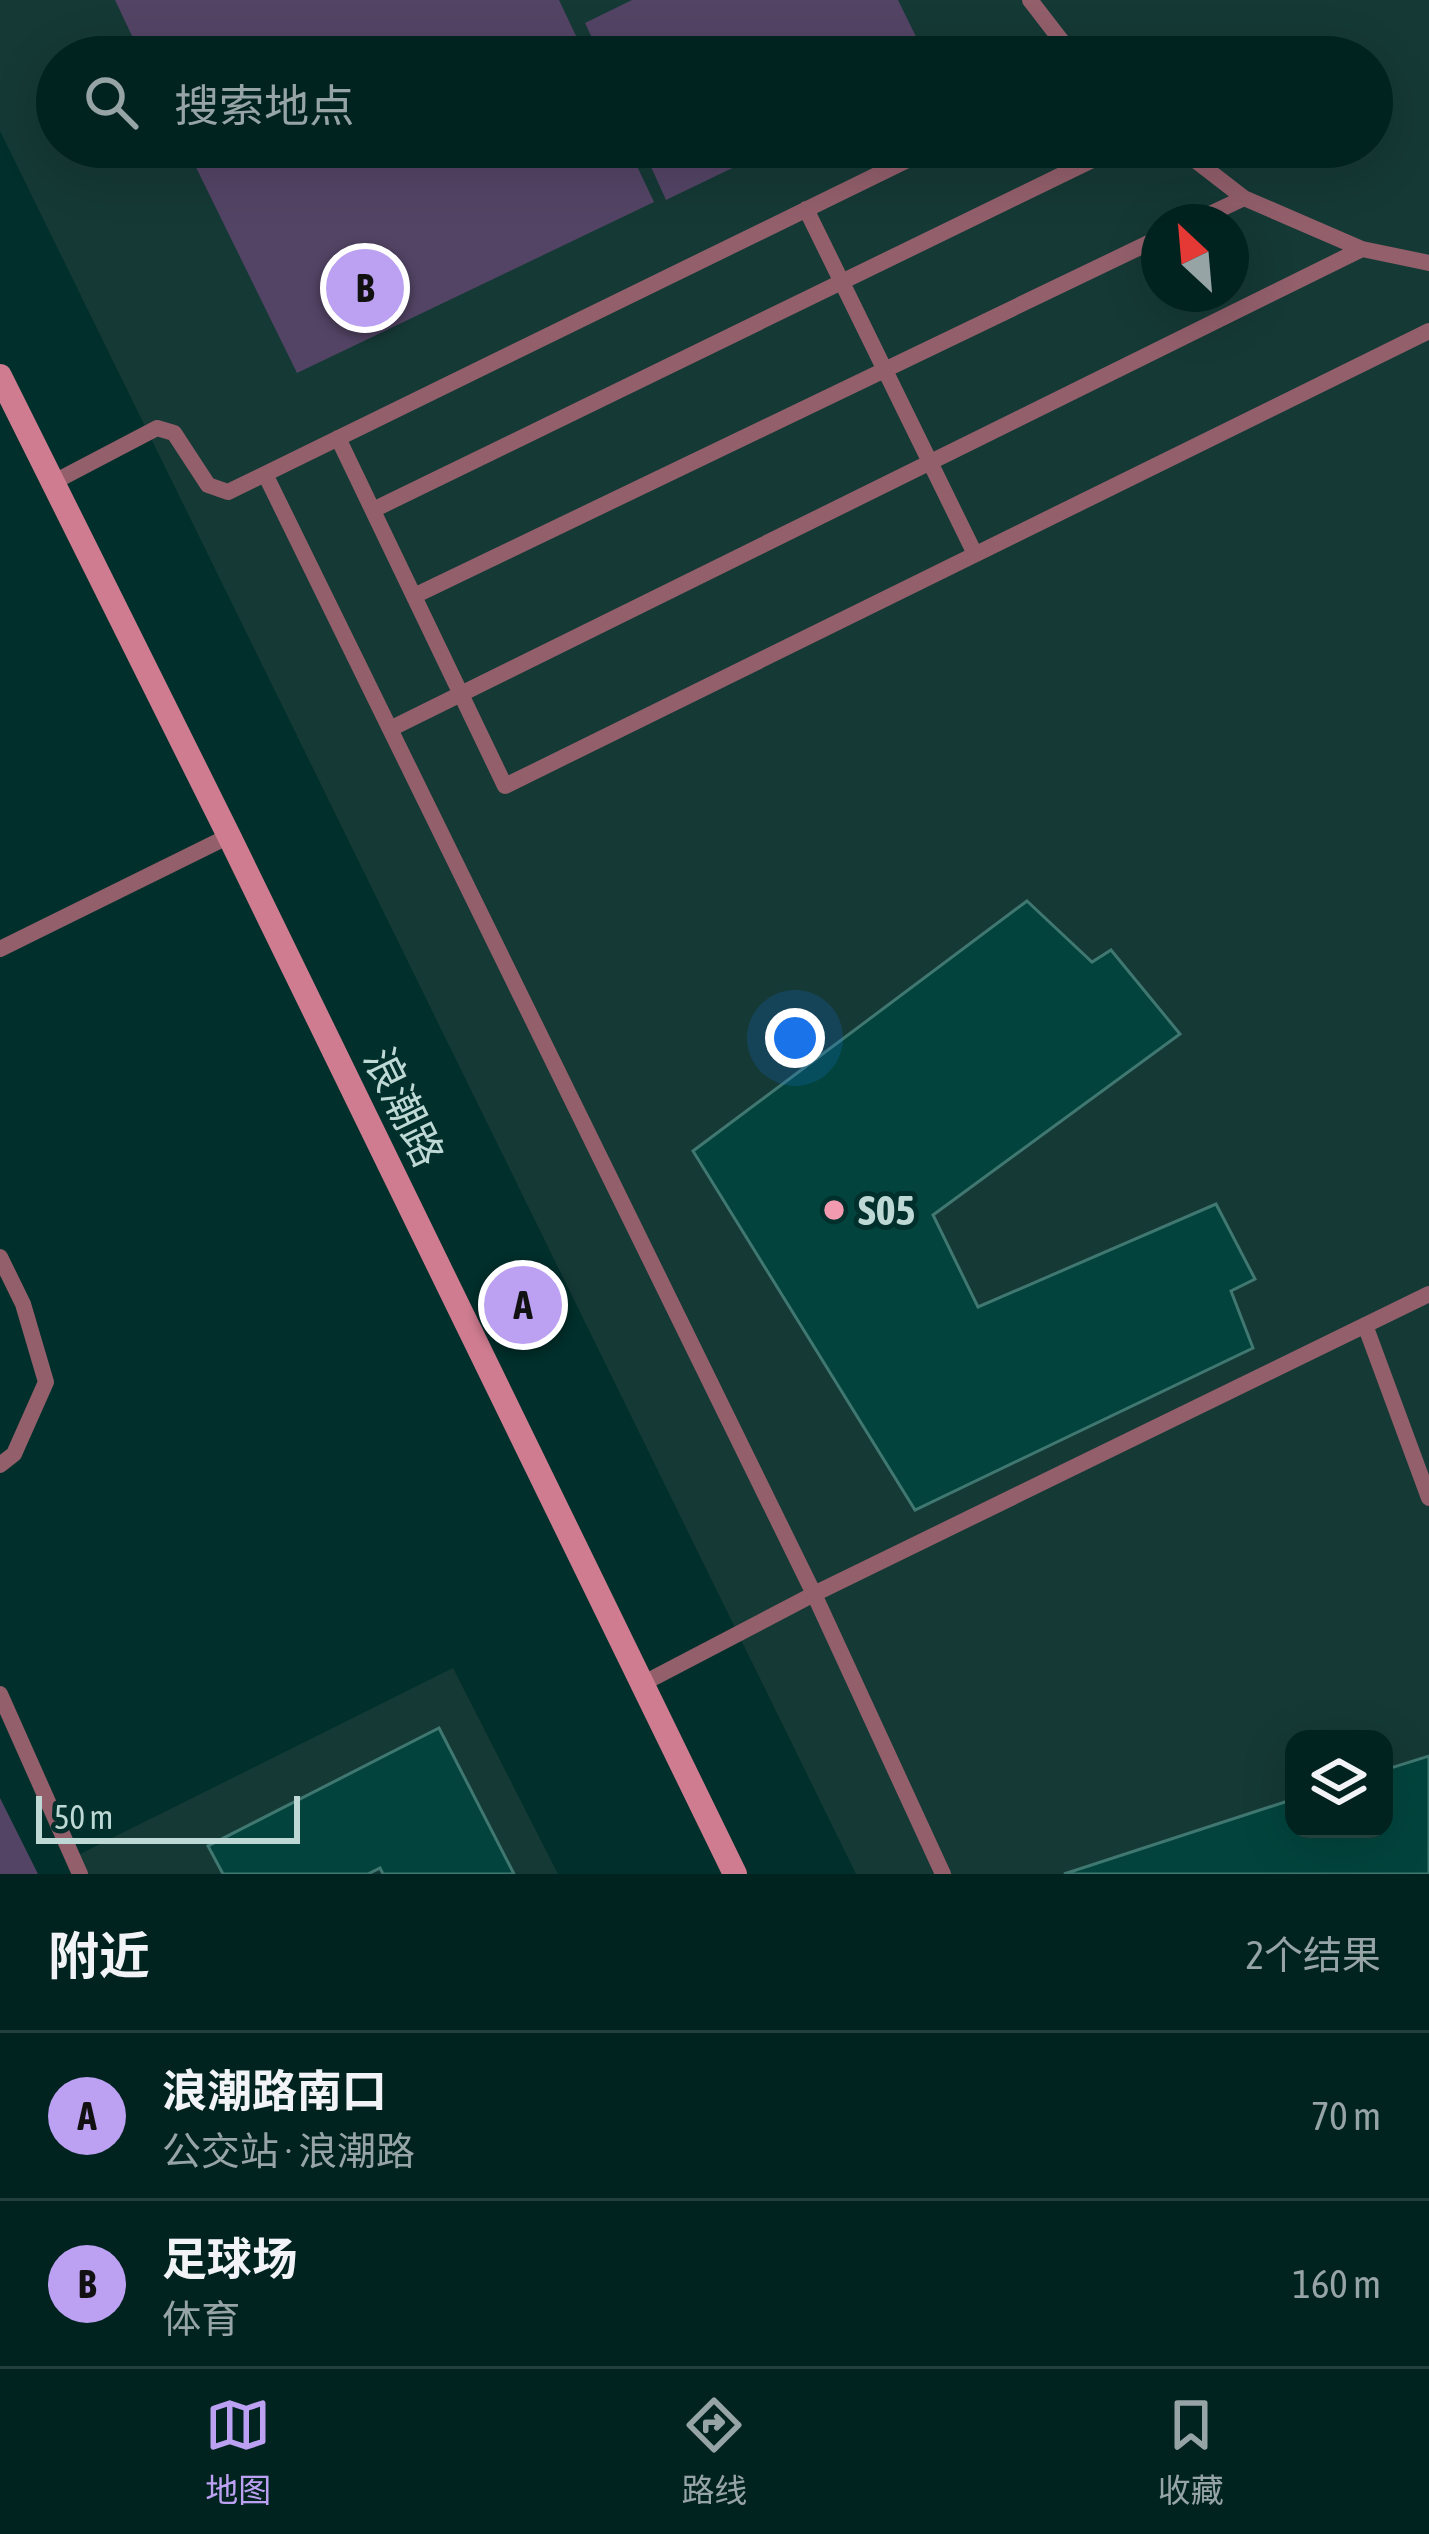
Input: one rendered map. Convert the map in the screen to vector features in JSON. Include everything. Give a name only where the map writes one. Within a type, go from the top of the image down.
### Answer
[{"type":"main road","name":"浪潮路","points":[[0,376],[735,1874]]},
{"type":"lane","points":[[1030,0],[1058,36]]},
{"type":"lane","points":[[54,482],[157,428],[174,433],[208,485],[229,492],[891,168]]},
{"type":"lane","points":[[373,510],[1076,168]]},
{"type":"lane","points":[[1206,168],[1244,197],[1362,249],[1429,263]]},
{"type":"lane","points":[[1230,204],[1244,197]]},
{"type":"lane","points":[[806,209],[975,554]]},
{"type":"lane","points":[[413,596],[1141,247]]},
{"type":"lane","points":[[390,729],[1362,249]]},
{"type":"lane","points":[[338,438],[505,786],[1429,331]]},
{"type":"lane","points":[[266,476],[814,1594],[943,1874]]},
{"type":"lane","points":[[0,949],[229,836]]},
{"type":"lane","points":[[0,1258],[23,1304],[46,1382],[14,1454],[0,1465]]},
{"type":"lane","points":[[642,1684],[814,1594],[1429,1294]]},
{"type":"lane","points":[[1365,1325],[1429,1498]]},
{"type":"lane","points":[[0,1694],[80,1874]]},
{"type":"shaded area","points":[[0,0],[1429,0],[1429,1874],[856,1874],[0,131]]},
{"type":"shaded area","points":[[115,0],[559,0],[576,36],[132,36]]},
{"type":"shaded area","points":[[632,0],[898,0],[916,36],[591,36],[585,23]]},
{"type":"shaded area","points":[[196,168],[638,168],[654,202],[297,373]]},
{"type":"shaded area","points":[[652,168],[732,168],[666,200]]},
{"type":"shaded area","points":[[453,1668],[558,1874],[77,1874],[70,1859]]},
{"type":"shaded area","points":[[0,1798],[38,1874],[0,1874]]},
{"type":"building","name":"S05","points":[[1027,901],[1092,962],[1111,950],[1180,1034],[933,1215],[978,1307],[1216,1204],[1255,1279],[1231,1291],[1253,1348],[915,1510],[693,1151]]},
{"type":"building","points":[[439,1728],[514,1874],[383,1874],[380,1868],[368,1874],[223,1874],[208,1846]]},
{"type":"building","points":[[1429,1756],[1429,1874],[1064,1874],[1285,1802],[1285,1838],[1393,1838],[1393,1767]]},
{"type":"place","name":"足球场","points":[[365,288]]},
{"type":"place","name":"S05","points":[[834,1210]]},
{"type":"place","name":"浪潮路南口","points":[[523,1305]]}]
